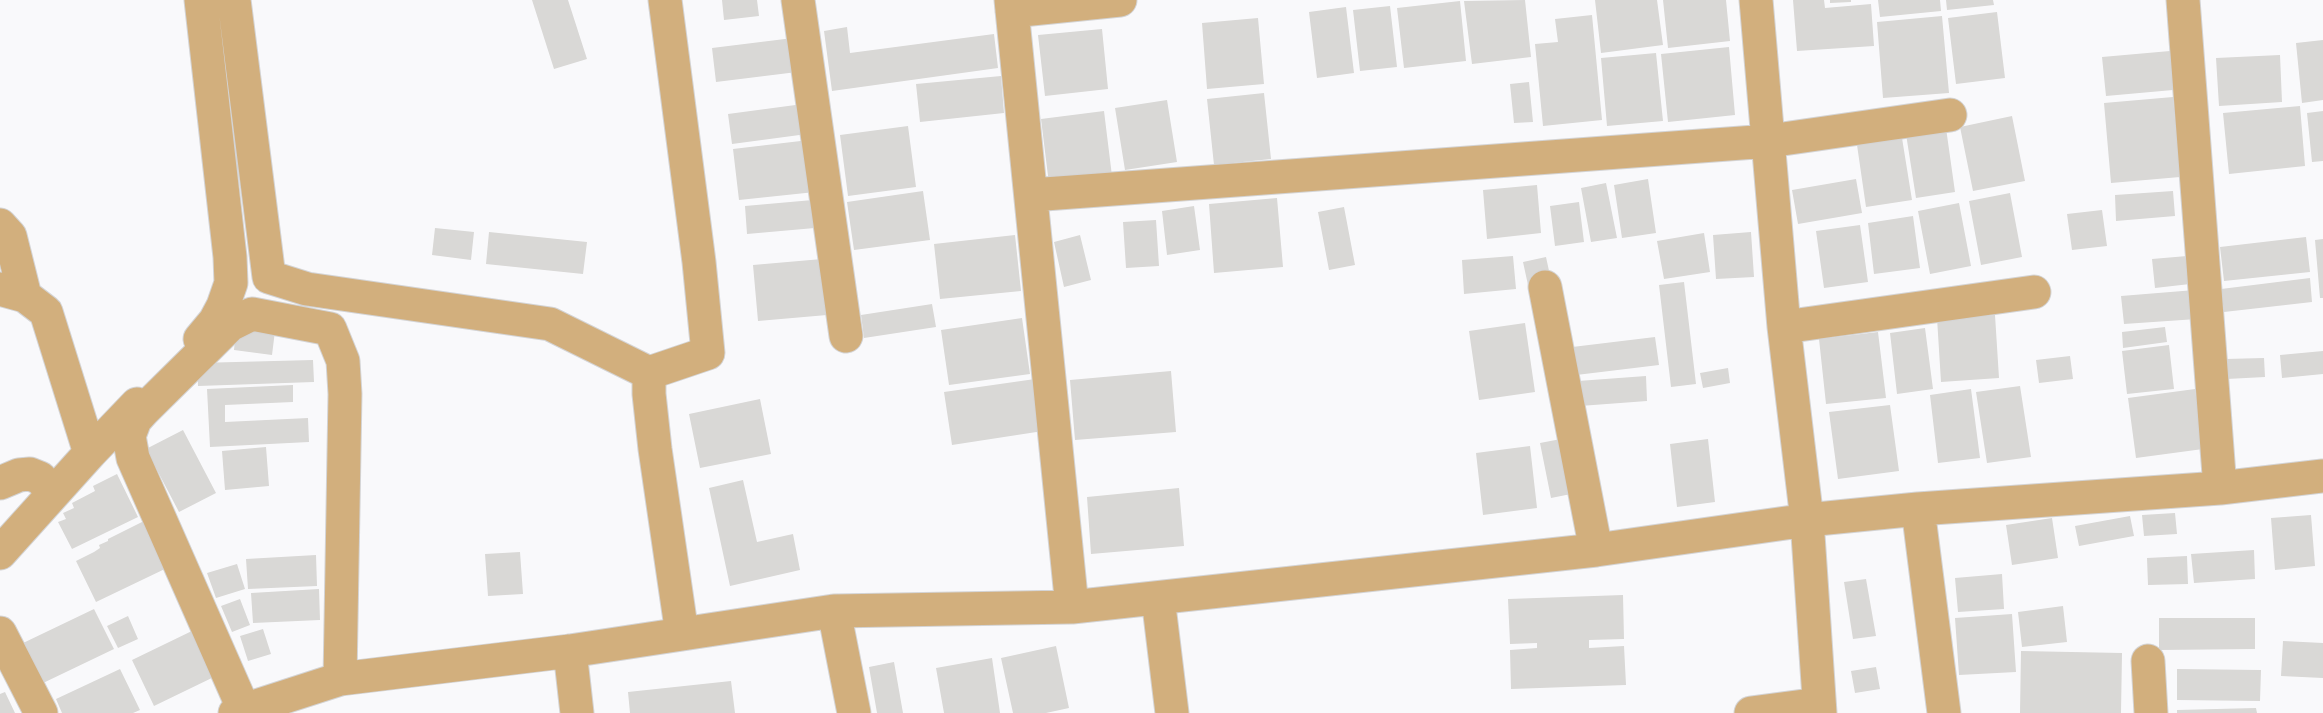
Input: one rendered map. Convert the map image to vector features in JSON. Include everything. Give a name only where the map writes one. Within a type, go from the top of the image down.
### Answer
[{"type":"street","points":[[0,553],[90,453],[215,321],[223,306],[231,283],[230,256],[201,0]]},
{"type":"street","points":[[234,0],[269,277],[307,289],[550,324],[649,373],[708,353],[699,262],[665,0]]},
{"type":"street","points":[[798,0],[846,336]]},
{"type":"street","points":[[1072,607],[1011,6],[1120,0]]},
{"type":"street","points":[[1751,713],[1819,708],[1807,520],[1784,327],[1756,0]]},
{"type":"street","points":[[2183,0],[2220,488]]},
{"type":"street","points":[[1031,195],[1769,141],[1950,115]]},
{"type":"street","points":[[0,225],[10,236],[13,292],[46,312],[90,453]]},
{"type":"street","points":[[1545,287],[1596,550]]},
{"type":"street","points":[[1784,327],[2034,292]]},
{"type":"street","points":[[340,680],[345,394],[343,361],[330,329],[252,314],[230,325],[144,410],[135,420],[129,436],[133,458],[239,711],[340,680],[570,651],[834,611],[1072,607],[1596,550],[1807,520],[1918,509],[2220,488],[2323,476]]},
{"type":"street","points":[[649,373],[655,449],[682,634]]},
{"type":"street","points":[[0,483],[19,475],[30,474],[40,478],[54,493]]},
{"type":"street","points":[[1918,509],[1944,713]]},
{"type":"street","points":[[1158,598],[1172,713]]},
{"type":"street","points":[[834,611],[854,713]]},
{"type":"street","points":[[0,633],[41,713]]},
{"type":"street","points":[[570,651],[577,713]]},
{"type":"street","points":[[2148,661],[2151,713]]},
{"type":"building","points":[[532,0],[568,0],[587,59],[554,69]]},
{"type":"building","points":[[722,0],[757,0],[759,16],[724,20]]},
{"type":"building","points":[[1525,0],[1531,57],[1472,64],[1464,1]]},
{"type":"building","points":[[1595,0],[1657,0],[1663,45],[1601,53]]},
{"type":"building","points":[[1663,0],[1726,0],[1730,41],[1668,48]]},
{"type":"building","points":[[1793,0],[1824,0],[1825,8],[1871,4],[1874,46],[1797,51]]},
{"type":"building","points":[[1830,0],[1851,0],[1851,2],[1830,3]]},
{"type":"building","points":[[1878,0],[1940,0],[1941,11],[1880,17]]},
{"type":"building","points":[[1946,0],[1993,0],[1994,5],[1947,10]]},
{"type":"building","points":[[1460,1],[1466,61],[1404,68],[1397,8]]},
{"type":"building","points":[[1390,6],[1397,67],[1360,71],[1353,10]]},
{"type":"building","points":[[1346,7],[1354,73],[1317,78],[1309,12]]},
{"type":"building","points":[[1997,12],[2005,78],[1956,84],[1948,18]]},
{"type":"building","points":[[1592,15],[1602,120],[1543,126],[1535,44],[1558,42],[1555,19]]},
{"type":"building","points":[[1942,16],[1949,93],[1883,98],[1877,22]]},
{"type":"building","points":[[1258,18],[1264,84],[1207,89],[1202,23]]},
{"type":"building","points":[[847,27],[850,53],[994,34],[998,68],[832,91],[824,31]]},
{"type":"building","points":[[1102,29],[1108,89],[1045,96],[1038,35]]},
{"type":"building","points":[[793,38],[797,72],[716,82],[712,48]]},
{"type":"building","points":[[2323,40],[2323,100],[2302,103],[2296,43]]},
{"type":"building","points":[[1729,47],[1735,115],[1668,122],[1661,54]]},
{"type":"building","points":[[2170,51],[2173,90],[2106,96],[2102,57]]},
{"type":"building","points":[[1656,53],[1663,121],[1607,126],[1601,58]]},
{"type":"building","points":[[2280,55],[2282,102],[2219,106],[2216,58]]},
{"type":"building","points":[[1001,76],[1004,113],[920,122],[916,84]]},
{"type":"building","points":[[1529,82],[1533,122],[1514,123],[1510,84]]},
{"type":"building","points":[[1264,93],[1271,159],[1214,165],[1207,99]]},
{"type":"building","points":[[2173,97],[2180,177],[2111,183],[2104,103]]},
{"type":"building","points":[[1167,100],[1177,162],[1125,170],[1115,108]]},
{"type":"building","points":[[803,104],[807,134],[732,144],[728,114]]},
{"type":"building","points":[[2300,106],[2305,166],[2229,174],[2223,113]]},
{"type":"building","points":[[1104,111],[1112,176],[1049,184],[1041,119]]},
{"type":"building","points":[[2323,111],[2323,161],[2312,162],[2307,113]]},
{"type":"building","points":[[2012,116],[2025,181],[1973,191],[1960,127]]},
{"type":"building","points":[[908,126],[916,187],[848,196],[840,135]]},
{"type":"building","points":[[1946,128],[1955,192],[1916,198],[1906,134]]},
{"type":"building","points":[[1902,138],[1912,200],[1866,207],[1857,145]]},
{"type":"building","points":[[809,140],[815,192],[739,200],[733,149]]},
{"type":"building","points":[[1648,179],[1656,233],[1622,238],[1614,185]]},
{"type":"building","points":[[1856,179],[1862,213],[1798,224],[1792,190]]},
{"type":"building","points":[[1606,183],[1617,238],[1591,242],[1581,188]]},
{"type":"building","points":[[1537,185],[1541,233],[1487,239],[1483,190]]},
{"type":"building","points":[[923,191],[930,240],[854,250],[847,202]]},
{"type":"building","points":[[2173,191],[2175,216],[2116,221],[2115,195]]},
{"type":"building","points":[[2010,193],[2022,257],[1981,265],[1969,201]]},
{"type":"building","points":[[1277,198],[1283,267],[1214,273],[1209,204]]},
{"type":"building","points":[[824,199],[826,227],[747,234],[745,206]]},
{"type":"building","points":[[1579,202],[1584,242],[1555,246],[1550,206]]},
{"type":"building","points":[[1959,203],[1971,266],[1930,274],[1918,211]]},
{"type":"building","points":[[1194,206],[1200,250],[1167,255],[1162,211]]},
{"type":"building","points":[[1344,207],[1355,265],[1329,270],[1318,212]]},
{"type":"building","points":[[2102,210],[2107,246],[2072,250],[2067,214]]},
{"type":"building","points":[[1913,216],[1920,268],[1874,274],[1868,223]]},
{"type":"building","points":[[1156,220],[1159,266],[1126,268],[1123,222]]},
{"type":"building","points":[[1860,225],[1868,282],[1824,288],[1816,231]]},
{"type":"building","points":[[435,228],[474,232],[471,260],[432,255]]},
{"type":"building","points":[[489,232],[587,242],[583,274],[486,264]]},
{"type":"building","points":[[1751,232],[1754,277],[1716,279],[1713,235]]},
{"type":"building","points":[[1704,233],[1710,272],[1664,279],[1657,241]]},
{"type":"building","points":[[1015,235],[1021,291],[940,299],[934,244]]},
{"type":"building","points":[[1080,235],[1091,280],[1064,287],[1054,242]]},
{"type":"building","points":[[2306,237],[2310,272],[2224,281],[2220,247]]},
{"type":"building","points":[[2323,239],[2323,298],[2320,298],[2315,240]]},
{"type":"building","points":[[1513,256],[1516,289],[1464,294],[1462,260]]},
{"type":"building","points":[[2187,256],[2190,284],[2155,288],[2152,259]]},
{"type":"building","points":[[1546,257],[1551,280],[1528,285],[1523,262]]},
{"type":"building","points":[[822,259],[827,315],[758,321],[753,265]]},
{"type":"building","points":[[2310,278],[2312,302],[2224,312],[2221,289]]},
{"type":"building","points":[[1684,282],[1696,384],[1671,387],[1659,285]]},
{"type":"building","points":[[2195,290],[2197,319],[2124,324],[2121,296]]},
{"type":"building","points":[[932,304],[936,327],[864,338],[861,315]]},
{"type":"building","points":[[1995,315],[1999,378],[1941,382],[1937,318]]},
{"type":"building","points":[[1022,318],[1030,374],[949,385],[941,330]]},
{"type":"building","points":[[276,323],[272,355],[234,350],[236,329]]},
{"type":"building","points":[[1525,323],[1535,392],[1479,400],[1469,331]]},
{"type":"building","points":[[2165,327],[2167,342],[2123,348],[2122,332]]},
{"type":"building","points":[[1925,328],[1933,389],[1897,394],[1890,333]]},
{"type":"building","points":[[1878,332],[1886,398],[1826,404],[1819,339]]},
{"type":"building","points":[[1655,337],[1659,365],[1568,376],[1564,348]]},
{"type":"building","points":[[2169,345],[2174,389],[2127,394],[2122,351]]},
{"type":"building","points":[[2323,351],[2323,374],[2282,378],[2280,355]]},
{"type":"building","points":[[2070,356],[2073,379],[2039,383],[2036,360]]},
{"type":"building","points":[[2264,358],[2265,377],[2227,379],[2225,359]]},
{"type":"building","points":[[313,360],[314,382],[198,386],[197,363]]},
{"type":"building","points":[[1728,368],[1730,383],[1703,388],[1700,373]]},
{"type":"building","points":[[1171,371],[1176,432],[1075,440],[1070,380]]},
{"type":"building","points":[[1646,376],[1647,401],[1580,406],[1578,381]]},
{"type":"building","points":[[1035,379],[1043,431],[952,445],[944,392]]},
{"type":"building","points":[[293,385],[293,402],[225,405],[225,422],[308,418],[309,442],[210,447],[207,389]]},
{"type":"building","points":[[2020,386],[2031,457],[1987,463],[1976,392]]},
{"type":"building","points":[[1971,389],[1980,458],[1938,463],[1930,395]]},
{"type":"building","points":[[2195,389],[2203,449],[2136,458],[2128,398]]},
{"type":"building","points":[[760,399],[771,454],[700,468],[689,414]]},
{"type":"building","points":[[1890,405],[1899,471],[1838,479],[1829,412]]},
{"type":"building","points":[[183,430],[216,493],[179,512],[146,449]]},
{"type":"building","points":[[1566,438],[1576,493],[1551,498],[1540,443]]},
{"type":"building","points":[[1708,439],[1715,502],[1677,507],[1670,444]]},
{"type":"building","points":[[1530,446],[1537,508],[1483,515],[1476,453]]},
{"type":"building","points":[[266,447],[269,486],[225,490],[222,451]]},
{"type":"building","points":[[117,474],[138,517],[72,549],[58,522],[66,519],[63,513],[74,508],[72,503],[95,491],[93,486]]},
{"type":"building","points":[[743,480],[757,542],[793,534],[800,570],[730,586],[709,488]]},
{"type":"building","points":[[1179,488],[1184,546],[1091,554],[1087,497]]},
{"type":"building","points":[[2175,513],[2177,534],[2144,536],[2142,515]]},
{"type":"building","points":[[2311,515],[2315,566],[2275,570],[2271,518]]},
{"type":"building","points":[[2130,516],[2134,536],[2079,546],[2075,526]]},
{"type":"building","points":[[2052,518],[2058,558],[2012,565],[2006,525]]},
{"type":"building","points":[[146,520],[169,567],[96,602],[76,561],[100,548],[99,545],[108,539]]},
{"type":"building","points":[[2254,550],[2255,579],[2194,583],[2191,554]]},
{"type":"building","points":[[520,552],[523,594],[488,596],[485,554]]},
{"type":"building","points":[[316,555],[317,586],[248,589],[246,559]]},
{"type":"building","points":[[2187,556],[2188,584],[2148,585],[2147,558]]},
{"type":"building","points":[[237,564],[245,589],[216,598],[207,573]]},
{"type":"building","points":[[2002,574],[2004,609],[1958,612],[1955,578]]},
{"type":"building","points":[[1866,579],[1876,636],[1853,639],[1844,582]]},
{"type":"building","points":[[319,589],[320,620],[253,623],[251,593]]},
{"type":"building","points":[[1623,595],[1624,639],[1589,640],[1589,648],[1624,646],[1626,685],[1511,689],[1510,650],[1537,648],[1537,643],[1510,644],[1508,599]]},
{"type":"building","points":[[240,599],[250,625],[232,632],[221,606]]},
{"type":"building","points":[[2063,606],[2067,642],[2022,647],[2018,612]]},
{"type":"building","points":[[94,609],[114,649],[41,684],[21,644]]},
{"type":"building","points":[[2012,614],[2016,672],[1959,675],[1955,618]]},
{"type":"building","points":[[128,616],[138,639],[118,648],[107,626]]},
{"type":"building","points":[[2159,618],[2255,618],[2255,649],[2159,650]]},
{"type":"building","points":[[196,629],[218,675],[154,706],[132,660]]},
{"type":"building","points":[[263,629],[271,654],[248,661],[240,636]]},
{"type":"building","points":[[2283,641],[2323,643],[2323,678],[2281,676]]},
{"type":"building","points":[[1056,646],[1069,708],[1046,713],[1013,713],[1001,658]]},
{"type":"building","points":[[2021,651],[2122,653],[2121,713],[2020,713]]},
{"type":"building","points":[[992,658],[1000,713],[944,713],[936,668]]},
{"type":"building","points":[[894,662],[903,713],[877,713],[869,667]]},
{"type":"building","points":[[1876,667],[1880,689],[1855,693],[1851,671]]},
{"type":"building","points":[[120,669],[140,710],[133,713],[62,713],[56,699]]},
{"type":"building","points":[[2177,669],[2261,670],[2260,701],[2177,700]]},
{"type":"building","points":[[731,681],[735,713],[630,713],[628,692]]},
{"type":"building","points":[[5,692],[15,713],[0,713],[0,694]]},
{"type":"building","points":[[2256,708],[2257,713],[2177,713],[2177,710]]}]
